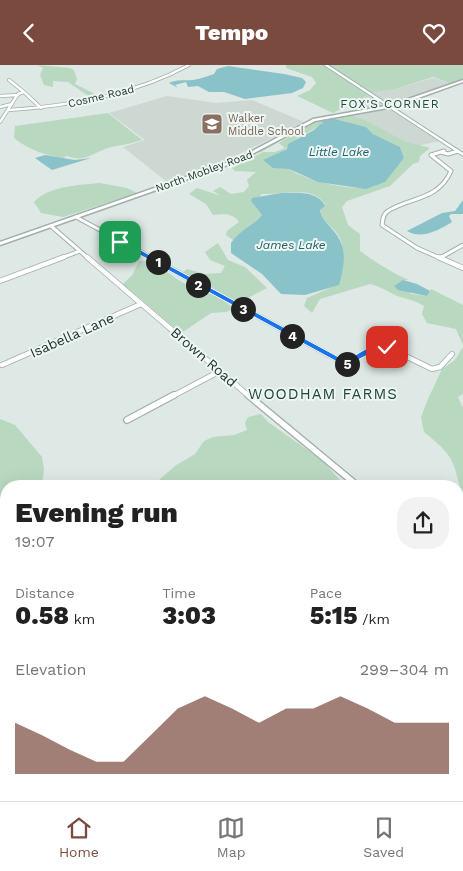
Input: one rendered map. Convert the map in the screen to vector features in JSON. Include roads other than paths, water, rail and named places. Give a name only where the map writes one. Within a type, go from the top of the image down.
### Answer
[{"type":"main road","points":[[326,65],[463,155]]},
{"type":"street","name":"Cosme Road","points":[[9,110],[41,108],[134,88],[189,65]]},
{"type":"street","points":[[9,80],[41,108]]},
{"type":"street","name":"North Mobley Road","points":[[0,244],[238,160],[314,119],[389,107],[463,81]]},
{"type":"street","points":[[0,97],[18,95],[24,92]]},
{"type":"street","points":[[0,122],[18,95]]},
{"type":"street","points":[[0,107],[12,104]]},
{"type":"street","points":[[456,150],[448,155],[443,151],[431,155],[451,171],[447,180],[423,198],[388,211],[383,217],[382,225],[417,247],[463,268]]},
{"type":"street","points":[[76,217],[346,364],[380,346],[387,347],[432,369],[440,367],[452,354]]},
{"type":"street","name":"Brown Road","points":[[51,226],[351,480]]},
{"type":"street","points":[[440,257],[463,245]]},
{"type":"street","points":[[0,281],[80,251]]},
{"type":"street","name":"Isabella Lane","points":[[2,365],[141,304]]},
{"type":"street","points":[[127,420],[220,371]]},
{"type":"water","points":[[228,66],[284,74],[302,78],[306,82],[303,88],[292,93],[245,99],[224,92],[209,92],[198,86],[188,87],[186,82],[175,85],[178,88],[169,83],[201,78],[214,74],[217,69]]},
{"type":"water","name":"Little Lake","points":[[331,118],[366,127],[373,134],[400,147],[404,158],[385,182],[366,189],[318,182],[289,169],[273,168],[263,160],[287,149],[288,144],[314,130],[320,124],[324,124],[321,122]]},
{"type":"water","points":[[45,155],[75,160],[91,158],[52,170],[35,158]]},
{"type":"water","name":"James Lake","points":[[281,193],[306,193],[317,197],[325,206],[320,210],[324,220],[337,235],[343,249],[344,263],[339,285],[305,295],[281,294],[262,274],[231,253],[231,243],[234,239],[262,215],[251,201],[252,198]]},
{"type":"water","points":[[463,200],[463,214],[451,214],[449,216],[452,222],[447,225],[436,231],[418,235],[407,231],[442,213],[455,211]]},
{"type":"water","points":[[403,280],[417,284],[430,291],[427,296],[398,290],[394,286]]},
{"type":"place","name":"Walker Middle School","points":[[212,124]]},
{"type":"district","name":"FOX'S CORNER","points":[[390,104]]},
{"type":"district","name":"WOODHAM FARMS","points":[[323,394]]}]
